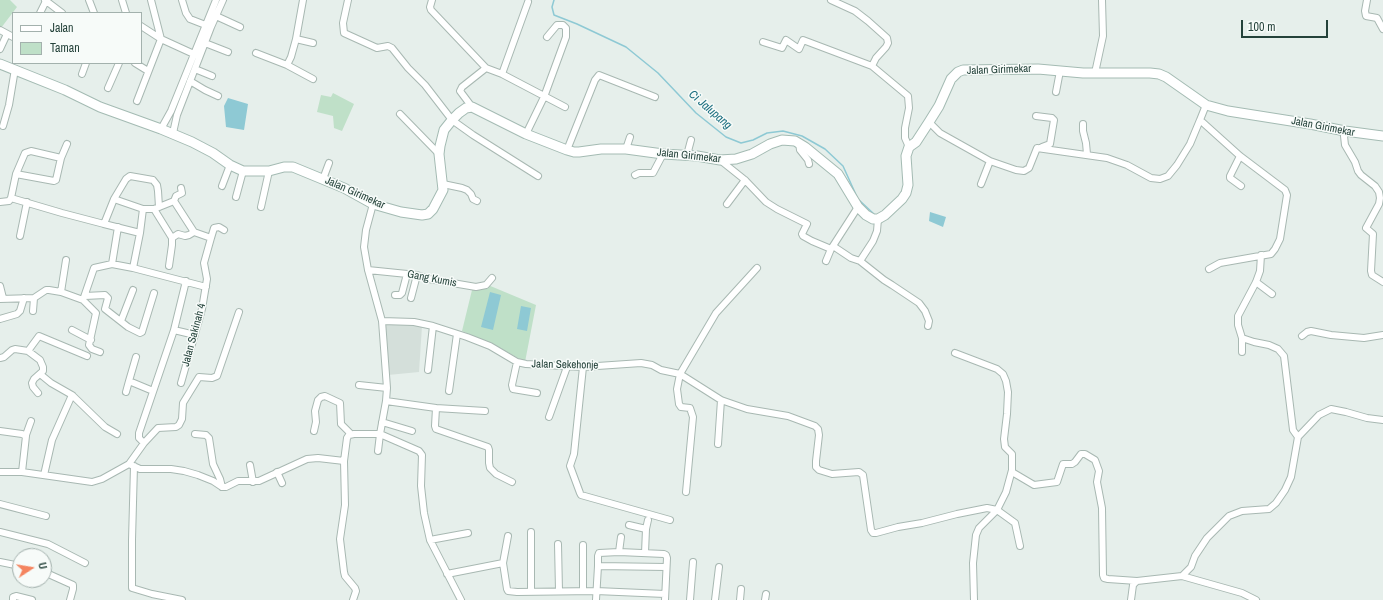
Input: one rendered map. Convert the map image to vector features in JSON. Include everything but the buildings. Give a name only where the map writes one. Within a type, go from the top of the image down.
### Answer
[{"type":"street","points":[[89,0],[94,12]]},
{"type":"street","points":[[122,0],[126,12]]},
{"type":"street","points":[[137,101],[161,39],[151,0]]},
{"type":"street","points":[[182,0],[186,13],[190,19],[208,26]]},
{"type":"street","points":[[161,129],[197,55],[219,0]]},
{"type":"street","points":[[173,133],[177,115],[195,69],[197,55],[205,43],[208,26],[216,16],[219,0]]},
{"type":"street","points":[[287,65],[296,39],[303,0]]},
{"type":"street","points":[[348,0],[343,23],[344,33],[377,48],[388,46],[392,48],[408,68],[425,85],[452,120],[538,176]]},
{"type":"street","points":[[432,0],[430,9],[486,68],[502,74],[565,107]]},
{"type":"street","points":[[831,0],[855,11],[887,38],[888,42],[886,47],[876,58],[872,66]]},
{"type":"street","points":[[1095,73],[1103,36],[1102,0]]},
{"type":"street","points":[[1367,0],[1365,11],[1366,16],[1377,18],[1383,29]]},
{"type":"street","points":[[41,12],[50,2],[61,12]]},
{"type":"street","points":[[502,74],[528,2]]},
{"type":"street","points":[[216,16],[240,27]]},
{"type":"street","points":[[526,134],[544,97],[566,37],[566,28],[563,25],[557,25],[547,37]]},
{"type":"street","points":[[142,27],[161,39],[197,55]]},
{"type":"street","points":[[0,30],[10,36],[0,49]]},
{"type":"street","points":[[296,39],[313,43]]},
{"type":"street","points":[[763,42],[782,48],[786,40],[800,49],[803,40],[872,66],[908,96],[909,108],[905,128],[905,138],[909,147],[906,156],[908,185],[906,193],[902,199],[885,215],[878,219],[873,219],[866,215],[858,207],[838,174],[799,143]]},
{"type":"street","points":[[205,43],[228,52]]},
{"type":"street","points":[[256,53],[287,65],[313,79]]},
{"type":"street","name":"Jalan Girimekar","points":[[0,64],[64,90],[100,107],[173,133],[213,153],[230,165],[243,171],[269,171],[284,167],[293,167],[344,188],[373,204],[401,212],[422,215],[429,213],[436,206],[442,194],[443,184],[439,154],[444,130],[452,120],[466,108],[472,107],[526,134],[567,150],[579,152],[626,149],[720,160],[736,159],[782,140],[795,141],[799,143]]},
{"type":"street","points":[[82,74],[86,64]]},
{"type":"street","points":[[108,88],[119,64]]},
{"type":"street","points":[[137,64],[148,71]]},
{"type":"street","points":[[472,107],[460,91],[462,87],[486,68]]},
{"type":"street","points":[[4,126],[15,69]]},
{"type":"street","points":[[195,69],[212,76]]},
{"type":"street","name":"Jalan Girimekar","points":[[909,147],[916,142],[939,106],[951,79],[958,72],[972,69],[1038,69],[1095,73],[1159,74],[1206,105],[1345,131],[1383,136]]},
{"type":"street","points":[[1056,92],[1060,71]]},
{"type":"street","points":[[567,150],[595,80],[599,75],[655,97]]},
{"type":"street","points":[[190,81],[204,90],[218,96]]},
{"type":"street","points":[[1037,148],[1087,154],[1114,160],[1152,178],[1160,179],[1168,176],[1190,144],[1206,105]]},
{"type":"street","points":[[400,114],[439,154]]},
{"type":"street","points":[[1036,116],[1052,118],[1054,120],[1049,145],[1037,148]]},
{"type":"street","points":[[1200,120],[1240,156],[1285,190],[1286,193],[1280,239],[1271,254],[1220,263],[1209,269]]},
{"type":"street","points":[[929,122],[940,133],[990,161],[1016,170],[1024,171],[1028,168],[1037,148]]},
{"type":"street","points":[[1083,124],[1087,154]]},
{"type":"street","points":[[1345,131],[1345,145],[1355,162],[1358,171],[1375,186],[1379,192],[1379,204],[1366,228],[1373,234],[1372,275],[1383,282]]},
{"type":"street","points":[[626,149],[630,136]]},
{"type":"street","points":[[687,155],[691,140]]},
{"type":"street","points":[[799,143],[800,150],[808,160],[809,164]]},
{"type":"street","points":[[16,174],[54,181],[56,179],[61,158],[68,144]]},
{"type":"street","points":[[0,202],[9,201],[11,198],[16,174],[25,153],[31,151],[61,158]]},
{"type":"street","points":[[635,174],[653,173],[663,154]]},
{"type":"street","points":[[1240,156],[1230,178],[1241,186]]},
{"type":"street","points":[[720,160],[745,180],[766,202],[780,211],[807,224],[802,234],[803,236],[860,261],[884,280],[919,303],[925,311],[929,321],[928,326]]},
{"type":"street","points":[[981,184],[990,161]]},
{"type":"street","points":[[323,179],[329,163]]},
{"type":"street","points":[[222,186],[230,165]]},
{"type":"street","points":[[236,197],[243,171]]},
{"type":"street","points":[[261,207],[269,171]]},
{"type":"street","points":[[104,224],[114,199],[126,179],[130,176],[153,180],[158,191],[157,208],[172,238],[169,266]]},
{"type":"street","points":[[728,204],[745,180]]},
{"type":"street","points":[[443,184],[460,187],[467,190],[477,202]]},
{"type":"street","points":[[114,199],[143,209],[157,208],[174,201],[176,196],[182,193],[181,188]]},
{"type":"street","points":[[11,198],[140,233]]},
{"type":"street","points":[[174,201],[194,232],[211,238],[214,228],[219,227],[224,230]]},
{"type":"street","points":[[20,236],[27,202]]},
{"type":"street","points":[[373,204],[366,230],[364,247],[368,270],[382,321],[387,388],[378,451]]},
{"type":"street","points":[[826,261],[832,248],[858,207]]},
{"type":"street","points":[[133,268],[143,209]]},
{"type":"street","points":[[860,261],[875,236],[878,219]]},
{"type":"street","points":[[112,264],[118,227]]},
{"type":"street","points":[[172,238],[178,234],[185,236],[194,232]]},
{"type":"street","name":"Jalan Sakinah 4","points":[[181,383],[195,335],[206,287],[207,279],[204,263],[211,238]]},
{"type":"street","points":[[1242,352],[1242,338],[1238,325],[1238,316],[1256,282],[1260,271],[1261,255]]},
{"type":"street","points":[[60,292],[66,260]]},
{"type":"street","points":[[84,298],[94,268],[112,264],[206,287]]},
{"type":"street","points":[[686,492],[693,417],[690,408],[678,404],[677,389],[681,375],[716,313],[758,268]]},
{"type":"street","name":"Gang Kumis","points":[[368,270],[417,275],[429,279],[476,287],[486,285],[492,278]]},
{"type":"street","points":[[395,295],[402,294],[406,274]]},
{"type":"street","points":[[411,298],[417,275]]},
{"type":"street","points":[[144,443],[139,438],[139,433],[174,330],[186,281]]},
{"type":"street","points":[[1256,282],[1272,294]]},
{"type":"street","points":[[0,286],[2,298],[34,298],[46,290],[84,298],[105,294],[108,298],[105,309]]},
{"type":"street","points":[[121,321],[133,290]]},
{"type":"street","points":[[92,308],[105,309],[128,327],[141,333],[154,293]]},
{"type":"street","points":[[0,319],[17,314],[20,311],[24,298]]},
{"type":"street","points":[[33,311],[34,298]]},
{"type":"street","points":[[84,298],[97,315],[89,345],[100,352]]},
{"type":"street","points":[[182,600],[132,588],[132,465],[144,443],[158,428],[179,425],[182,419],[183,403],[199,377],[212,378],[217,376],[239,312]]},
{"type":"street","name":"Jalan Sekehonje","points":[[382,321],[414,322],[433,326],[490,346],[517,362],[526,364],[582,367],[641,363],[652,365],[661,370],[681,375]]},
{"type":"street","points":[[428,370],[433,326]]},
{"type":"street","points":[[72,330],[91,340]]},
{"type":"street","points":[[174,330],[195,335]]},
{"type":"street","points":[[1302,336],[1311,331],[1330,335],[1364,338],[1383,335]]},
{"type":"street","points":[[449,391],[457,334]]},
{"type":"street","points":[[28,351],[38,336],[41,336],[87,356]]},
{"type":"street","points":[[1242,338],[1269,345],[1278,349],[1284,356],[1291,419],[1293,430],[1298,436]]},
{"type":"street","points":[[0,358],[4,357],[15,349],[28,351],[43,364],[43,371],[34,379],[32,385],[38,393]]},
{"type":"street","points":[[955,353],[997,369],[1003,374],[1008,392],[1004,439],[1006,447],[1012,454],[1012,472],[1006,492],[997,510],[979,528],[976,535],[973,563],[974,600]]},
{"type":"street","points":[[126,392],[136,358]]},
{"type":"street","points":[[517,362],[512,385],[513,389],[537,393]]},
{"type":"street","points":[[549,418],[567,367]]},
{"type":"street","points":[[582,367],[574,454],[570,466],[581,495],[670,520]]},
{"type":"street","points":[[40,374],[51,383],[72,395],[106,427],[117,434]]},
{"type":"street","points":[[681,375],[721,400],[747,409],[788,416],[815,426],[818,429],[819,435],[816,462],[816,466],[819,470],[832,474],[859,472],[863,475],[871,530],[873,533],[987,508],[997,510],[1015,523],[1020,546]]},
{"type":"street","points":[[129,381],[153,391]]},
{"type":"street","points":[[359,385],[387,388]]},
{"type":"street","points":[[44,475],[52,440],[72,395]]},
{"type":"street","points":[[314,431],[316,422],[315,411],[318,400],[324,396],[340,403],[341,424],[351,434],[380,434],[418,451],[422,455],[421,486],[423,506],[430,540],[461,600]]},
{"type":"street","points":[[718,444],[721,400]]},
{"type":"street","points":[[386,401],[436,408],[485,411]]},
{"type":"street","points":[[436,408],[436,429],[488,447],[490,468],[496,474],[512,482]]},
{"type":"street","points":[[1182,576],[1191,567],[1195,556],[1207,538],[1229,516],[1242,511],[1269,509],[1276,503],[1285,490],[1291,477],[1298,436],[1319,415],[1331,409],[1367,418],[1383,420]]},
{"type":"street","points":[[22,472],[26,435],[31,421]]},
{"type":"street","points":[[382,422],[412,431]]},
{"type":"street","points":[[0,431],[26,435]]},
{"type":"street","points":[[195,434],[206,435],[208,438],[213,464],[222,486]]},
{"type":"street","points":[[351,434],[347,438],[344,461],[345,505],[340,539],[345,576],[356,590],[353,600]]},
{"type":"street","points":[[1012,472],[1034,485],[1057,482],[1063,464],[1075,462],[1081,454],[1085,454],[1095,460],[1099,471],[1097,482],[1102,508],[1104,578],[1136,580],[1182,576],[1242,593],[1256,600]]},
{"type":"street","points":[[132,465],[140,469],[171,469],[184,471],[226,487],[238,481],[259,481],[307,459],[313,458],[344,461]]},
{"type":"street","points":[[0,472],[22,472],[92,482],[132,465]]},
{"type":"street","points":[[250,465],[253,482]]},
{"type":"street","points":[[277,472],[282,483]]},
{"type":"street","points":[[0,504],[46,516]]},
{"type":"street","points":[[645,553],[648,520]]},
{"type":"street","points":[[629,525],[646,529]]},
{"type":"street","points":[[0,532],[48,544],[85,563]]},
{"type":"street","points":[[531,532],[531,592]]},
{"type":"street","points":[[430,540],[468,533]]},
{"type":"street","points":[[508,536],[504,564],[506,589],[508,591],[596,591],[665,597],[666,555],[619,552],[600,553],[598,556],[598,566],[596,591],[596,600]]},
{"type":"street","points":[[619,552],[621,537]]},
{"type":"street","points":[[558,544],[560,591]]},
{"type":"street","points":[[583,545],[583,591]]},
{"type":"street","points":[[0,562],[12,564]]},
{"type":"street","points":[[690,600],[693,562]]},
{"type":"street","points":[[447,574],[504,564]]},
{"type":"street","points":[[598,566],[666,567]]},
{"type":"street","points":[[715,600],[719,567]]},
{"type":"street","points":[[52,576],[73,585],[70,600]]},
{"type":"street","points":[[1131,600],[1133,585],[1136,580]]},
{"type":"street","points":[[740,600],[741,589]]},
{"type":"street","points":[[14,600],[13,597],[16,596],[32,600]]},
{"type":"shaded area","points":[[410,324],[422,326],[419,372],[388,375],[384,325]]},
{"type":"green space","points":[[0,0],[10,0],[17,7],[1,28]]},
{"type":"green space","points":[[333,93],[354,104],[342,131],[334,128],[333,116],[317,112],[321,95],[331,97]]},
{"type":"green space","points":[[488,285],[536,305],[525,362],[500,348],[462,331],[472,290]]},
{"type":"water","points":[[228,98],[248,104],[244,130],[226,127],[224,106]]},
{"type":"water","points":[[930,212],[946,217],[943,227],[929,221]]},
{"type":"water","points":[[490,292],[501,295],[493,330],[481,327]]},
{"type":"water","points":[[521,306],[531,308],[527,331],[517,329]]},
{"type":"waterway","name":"Ci Jalupang","points":[[554,0],[552,7],[554,15],[626,47],[658,73],[696,113],[726,137],[741,143],[753,140],[767,133],[783,131],[802,136],[825,149],[843,166],[857,197]]},
{"type":"waterway","name":"Ci Jalupang","points":[[859,200],[875,215]]}]
